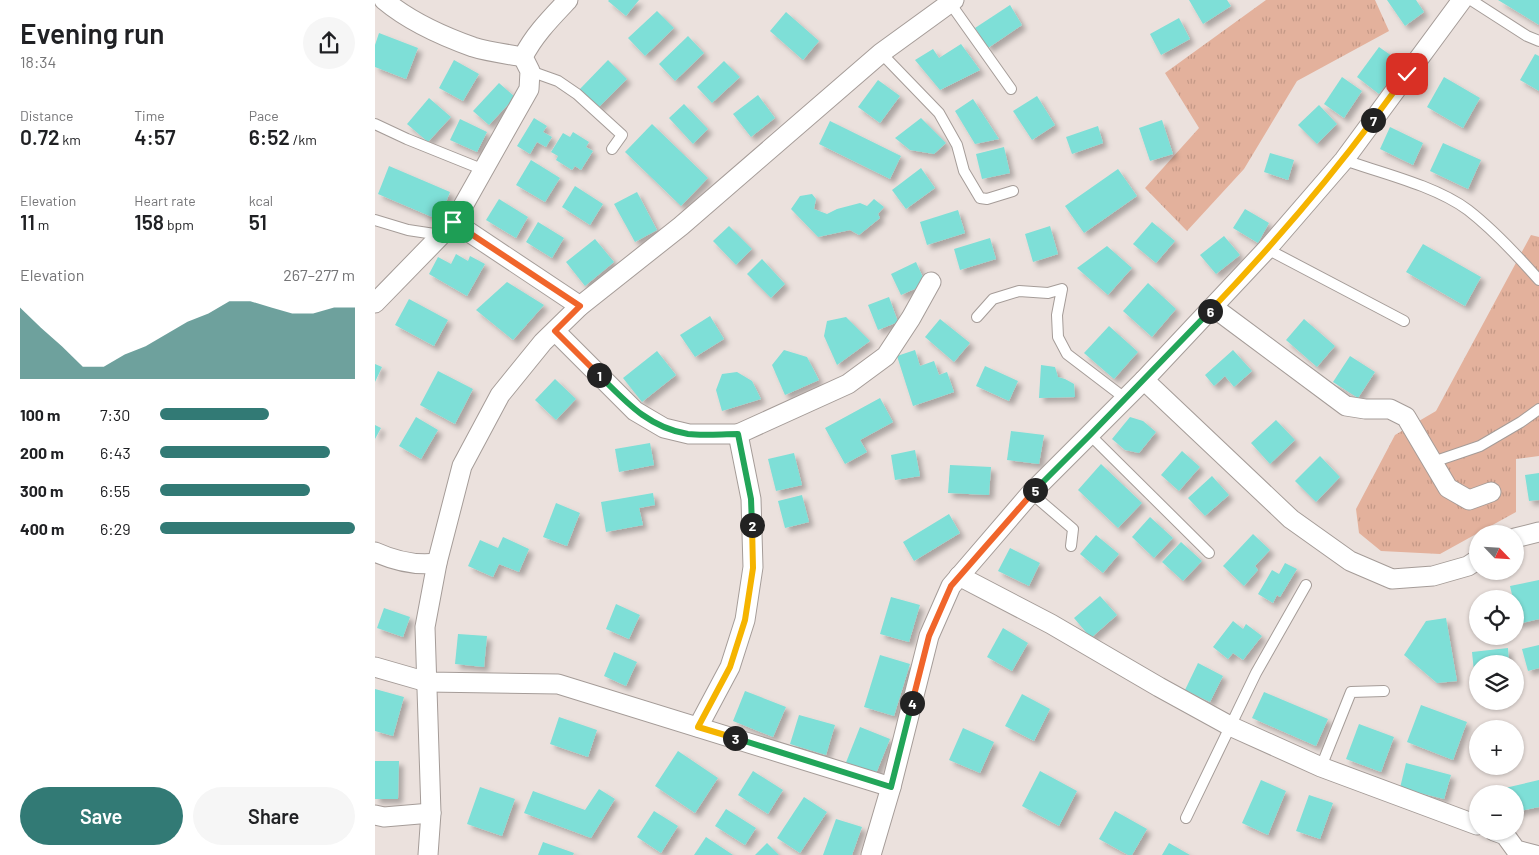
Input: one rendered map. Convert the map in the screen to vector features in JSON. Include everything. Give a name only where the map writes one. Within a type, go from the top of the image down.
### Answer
[{"type":"street","points":[[384,0],[429,28],[474,47],[527,64]]},
{"type":"street","points":[[375,303],[447,228],[484,170],[529,89],[527,64],[529,45],[542,28],[569,0]]},
{"type":"street","points":[[871,855],[891,787],[929,636],[951,586],[1031,493],[1126,399],[1267,249],[1343,160],[1462,0]]},
{"type":"street","points":[[428,855],[431,813],[425,628],[437,563],[462,466],[500,395],[543,342],[580,306],[681,226],[881,54],[952,1]]},
{"type":"street","points":[[447,228],[580,306]]},
{"type":"street","points":[[555,331],[635,411],[664,428],[689,434],[738,434],[848,384],[886,356],[911,318],[931,282]]},
{"type":"street","points":[[1213,307],[1346,406],[1365,409],[1390,409],[1406,418],[1448,488],[1469,500],[1491,492]]},
{"type":"street","points":[[1144,380],[1291,519],[1350,561],[1392,579],[1433,576],[1469,565]]},
{"type":"street","points":[[698,727],[730,667],[745,620],[753,568],[751,499],[738,434]]},
{"type":"street","points":[[1524,536],[1539,532]]},
{"type":"street","points":[[375,552],[391,559],[415,564],[437,563]]},
{"type":"street","points":[[959,576],[1051,624],[1230,726],[1321,767],[1469,822]]},
{"type":"street","points":[[375,667],[427,682],[558,684],[891,787]]},
{"type":"street","points":[[375,814],[384,817],[431,813]]},
{"type":"street","points":[[1508,840],[1516,853],[1535,855]]},
{"type":"lane","points":[[1471,0],[1527,36],[1539,41]]},
{"type":"lane","points":[[952,1],[1011,89]]},
{"type":"lane","points":[[881,54],[939,114],[957,145],[964,171],[980,198],[987,199],[1013,191]]},
{"type":"lane","points":[[527,64],[577,94],[622,135],[612,149]]},
{"type":"lane","points":[[375,124],[484,170]]},
{"type":"lane","points":[[1343,160],[1428,188],[1467,209],[1505,242],[1539,280]]},
{"type":"lane","points":[[375,220],[407,230],[447,228]]},
{"type":"lane","points":[[1267,249],[1404,321]]},
{"type":"lane","points":[[977,317],[993,299],[1019,291],[1048,293],[1062,289],[1057,315],[1058,338],[1067,354],[1126,399]]},
{"type":"lane","points":[[1433,462],[1480,446],[1539,409]]},
{"type":"lane","points":[[1090,435],[1209,553]]},
{"type":"lane","points":[[1031,493],[1073,529],[1071,546]]},
{"type":"lane","points":[[1187,818],[1255,674],[1306,585]]},
{"type":"lane","points":[[1321,767],[1351,692],[1384,691]]},
{"type":"green space","points":[[1266,0],[1375,0],[1389,31],[1297,81],[1244,169],[1187,231],[1145,188],[1199,128],[1165,73]]},
{"type":"green space","points":[[1531,235],[1539,237],[1539,456],[1516,459],[1516,512],[1492,525],[1469,525],[1469,538],[1440,554],[1381,551],[1359,533],[1356,509],[1395,435],[1436,411]]},
{"type":"building","points":[[609,0],[639,0],[626,16]]},
{"type":"building","points":[[1189,0],[1227,0],[1231,6],[1203,24]]},
{"type":"building","points":[[1387,0],[1416,0],[1424,12],[1405,26]]},
{"type":"building","points":[[1498,0],[1539,0],[1539,25]]},
{"type":"building","points":[[1010,5],[1022,25],[988,48],[975,28]]},
{"type":"building","points":[[657,11],[674,28],[645,56],[628,38]]},
{"type":"building","points":[[786,12],[819,41],[803,60],[770,31]]},
{"type":"building","points":[[1179,18],[1190,39],[1161,55],[1150,34]]},
{"type":"building","points":[[379,33],[418,48],[406,79],[375,67],[375,45]]},
{"type":"building","points":[[688,36],[704,53],[675,81],[659,64]]},
{"type":"building","points":[[961,44],[980,70],[940,90],[915,60],[933,49],[939,58]]},
{"type":"building","points":[[1379,47],[1402,63],[1379,94],[1357,77]]},
{"type":"building","points":[[1535,54],[1539,56],[1539,91],[1520,80]]},
{"type":"building","points":[[454,60],[479,74],[463,101],[439,88]]},
{"type":"building","points":[[608,60],[627,79],[598,108],[579,90]]},
{"type":"building","points":[[724,61],[740,77],[712,103],[697,87]]},
{"type":"building","points":[[1342,77],[1362,91],[1344,118],[1324,104]]},
{"type":"building","points":[[1444,77],[1480,98],[1463,128],[1427,107]]},
{"type":"building","points":[[878,80],[900,96],[880,123],[858,107]]},
{"type":"building","points":[[499,83],[515,97],[489,125],[473,111]]},
{"type":"building","points":[[758,95],[775,118],[751,137],[733,114]]},
{"type":"building","points":[[1037,96],[1055,125],[1032,140],[1013,111]]},
{"type":"building","points":[[429,98],[451,117],[428,142],[407,124]]},
{"type":"building","points":[[973,99],[999,139],[975,144],[955,111]]},
{"type":"building","points":[[684,104],[708,129],[693,144],[669,118]]},
{"type":"building","points":[[1319,105],[1337,124],[1317,144],[1298,125]]},
{"type":"building","points":[[534,118],[547,126],[543,132],[552,137],[546,147],[537,142],[530,154],[517,146]]},
{"type":"building","points":[[921,118],[946,143],[934,154],[910,150],[895,138]]},
{"type":"building","points":[[460,119],[487,132],[477,152],[450,140]]},
{"type":"building","points":[[1162,120],[1173,154],[1150,161],[1139,128]]},
{"type":"building","points":[[830,121],[901,156],[890,179],[819,144]]},
{"type":"building","points":[[652,124],[708,178],[681,206],[625,152]]},
{"type":"building","points":[[1098,126],[1103,143],[1072,154],[1066,137]]},
{"type":"building","points":[[1390,127],[1423,143],[1413,165],[1380,149]]},
{"type":"building","points":[[573,132],[589,142],[586,147],[593,151],[581,170],[575,166],[572,170],[556,160],[558,156],[551,152],[563,133],[570,137]]},
{"type":"building","points":[[1443,143],[1481,160],[1468,189],[1430,171]]},
{"type":"building","points":[[1004,147],[1010,173],[982,179],[976,154]]},
{"type":"building","points":[[1270,153],[1294,160],[1288,180],[1264,172]]},
{"type":"building","points":[[531,160],[560,178],[545,202],[516,185]]},
{"type":"building","points":[[389,166],[450,192],[439,220],[378,194]]},
{"type":"building","points":[[921,168],[935,188],[906,209],[892,190]]},
{"type":"building","points":[[1118,169],[1137,196],[1084,233],[1065,206]]},
{"type":"building","points":[[575,186],[603,204],[590,225],[562,207]]},
{"type":"building","points":[[637,192],[657,230],[635,242],[614,204]]},
{"type":"building","points":[[812,194],[816,199],[814,209],[827,214],[837,209],[860,203],[867,206],[874,199],[884,207],[878,214],[880,218],[859,235],[850,230],[818,237],[791,209],[800,196]]},
{"type":"building","points":[[499,199],[528,217],[516,238],[486,220]]},
{"type":"building","points":[[1245,209],[1269,223],[1258,243],[1233,228]]},
{"type":"building","points":[[958,210],[965,233],[927,245],[920,222]]},
{"type":"building","points":[[538,222],[564,238],[552,258],[526,242]]},
{"type":"building","points":[[1152,222],[1175,241],[1156,263],[1133,244]]},
{"type":"building","points":[[729,226],[752,249],[736,265],[713,241]]},
{"type":"building","points":[[1050,226],[1058,254],[1033,262],[1025,234]]},
{"type":"building","points":[[1224,236],[1240,255],[1216,274],[1200,255]]},
{"type":"building","points":[[990,238],[996,259],[960,270],[954,249]]},
{"type":"building","points":[[595,239],[614,262],[585,286],[566,262]]},
{"type":"building","points":[[1423,244],[1481,277],[1465,306],[1406,272]]},
{"type":"building","points":[[1107,246],[1132,268],[1108,295],[1077,268]]},
{"type":"building","points":[[456,254],[468,261],[470,256],[485,264],[467,296],[429,274],[438,257],[451,264]]},
{"type":"building","points":[[762,259],[785,284],[771,298],[747,274]]},
{"type":"building","points":[[916,262],[926,284],[901,295],[891,274]]},
{"type":"building","points":[[507,282],[544,305],[513,340],[476,310]]},
{"type":"building","points":[[1148,283],[1176,309],[1152,337],[1123,311]]},
{"type":"building","points":[[889,297],[898,322],[878,330],[868,305]]},
{"type":"building","points":[[409,299],[448,320],[434,346],[395,325]]},
{"type":"building","points":[[710,316],[724,339],[695,357],[680,335]]},
{"type":"building","points":[[846,317],[870,341],[837,365],[824,336],[827,321]]},
{"type":"building","points":[[940,319],[970,343],[954,362],[925,337]]},
{"type":"building","points":[[1304,319],[1335,346],[1317,367],[1286,340]]},
{"type":"building","points":[[1109,326],[1138,352],[1114,379],[1084,353]]},
{"type":"building","points":[[784,350],[807,357],[819,380],[785,395],[772,365]]},
{"type":"building","points":[[915,350],[920,366],[934,361],[939,375],[947,372],[954,392],[913,406],[897,356]]},
{"type":"building","points":[[1233,350],[1252,371],[1234,387],[1225,376],[1214,386],[1205,375]]},
{"type":"building","points":[[657,351],[676,375],[642,402],[623,378]]},
{"type":"building","points":[[1350,356],[1375,372],[1358,398],[1333,382]]},
{"type":"building","points":[[375,364],[382,367],[375,382]]},
{"type":"building","points":[[1041,365],[1055,367],[1058,377],[1074,384],[1075,397],[1039,398]]},
{"type":"building","points":[[985,366],[1018,381],[1009,401],[976,386]]},
{"type":"building","points":[[438,371],[473,389],[455,424],[420,405]]},
{"type":"building","points":[[737,372],[752,381],[761,399],[722,411],[716,390],[722,374]]},
{"type":"building","points":[[555,379],[576,399],[556,420],[535,400]]},
{"type":"building","points":[[880,398],[893,422],[860,440],[867,452],[845,464],[825,428]]},
{"type":"building","points":[[416,417],[438,430],[421,459],[399,446]]},
{"type":"building","points":[[1130,417],[1143,421],[1156,432],[1139,453],[1125,450],[1112,439]]},
{"type":"building","points":[[1276,420],[1295,440],[1270,464],[1251,443]]},
{"type":"building","points":[[375,425],[381,428],[375,439]]},
{"type":"building","points":[[1011,431],[1044,435],[1039,464],[1007,460]]},
{"type":"building","points":[[650,443],[654,465],[619,472],[615,449]]},
{"type":"building","points":[[915,450],[920,476],[895,480],[891,455]]},
{"type":"building","points":[[1182,451],[1200,467],[1179,491],[1161,475]]},
{"type":"building","points":[[794,453],[802,485],[776,491],[768,459]]},
{"type":"building","points":[[1320,456],[1340,477],[1316,502],[1295,481]]},
{"type":"building","points":[[1101,464],[1142,503],[1118,528],[1078,490]]},
{"type":"building","points":[[950,465],[991,467],[989,495],[948,493]]},
{"type":"building","points":[[1539,473],[1539,500],[1529,501],[1525,475]]},
{"type":"building","points":[[1212,476],[1229,495],[1205,516],[1188,498]]},
{"type":"building","points":[[653,493],[655,505],[639,508],[643,525],[606,532],[601,502]]},
{"type":"building","points":[[802,495],[809,522],[785,528],[778,501]]},
{"type":"building","points":[[556,503],[580,513],[567,546],[543,537]]},
{"type":"building","points":[[949,514],[960,533],[914,561],[903,542]]},
{"type":"building","points":[[1150,517],[1173,538],[1154,558],[1132,537]]},
{"type":"building","points":[[1253,534],[1270,550],[1255,566],[1258,570],[1244,586],[1223,566]]},
{"type":"building","points":[[1096,535],[1119,554],[1103,573],[1080,554]]},
{"type":"building","points":[[503,537],[529,549],[519,572],[499,564],[493,577],[468,566],[480,540],[498,548]]},
{"type":"building","points":[[1181,542],[1202,561],[1183,581],[1162,562]]},
{"type":"building","points":[[1010,548],[1040,563],[1029,586],[998,571]]},
{"type":"building","points":[[1285,563],[1297,569],[1280,597],[1277,595],[1273,603],[1258,594],[1272,570],[1279,574]]},
{"type":"building","points":[[1539,580],[1539,619],[1524,623],[1524,590],[1511,590],[1510,586]]},
{"type":"building","points":[[1100,596],[1117,615],[1091,638],[1074,618]]},
{"type":"building","points":[[891,597],[920,605],[909,642],[880,634]]},
{"type":"building","points":[[616,604],[640,615],[629,639],[606,629]]},
{"type":"building","points":[[384,608],[410,617],[403,637],[377,628]]},
{"type":"building","points":[[1446,618],[1457,681],[1437,683],[1404,655],[1426,621]]},
{"type":"building","points":[[1233,621],[1243,629],[1246,624],[1262,636],[1243,660],[1233,653],[1228,659],[1213,647]]},
{"type":"building","points":[[1003,628],[1028,643],[1012,671],[987,657]]},
{"type":"building","points":[[458,634],[487,636],[484,667],[455,664]]},
{"type":"building","points":[[1539,645],[1539,668],[1528,671],[1522,649]]},
{"type":"building","points":[[1508,648],[1508,655],[1472,655],[1472,652]]},
{"type":"building","points":[[614,652],[637,662],[626,686],[604,676]]},
{"type":"building","points":[[880,655],[910,664],[894,716],[864,707]]},
{"type":"building","points":[[1198,663],[1223,676],[1210,702],[1185,690]]},
{"type":"building","points":[[375,689],[404,697],[393,736],[375,731]]},
{"type":"building","points":[[745,691],[786,707],[773,737],[733,721]]},
{"type":"building","points":[[1264,692],[1328,719],[1316,746],[1252,718]]},
{"type":"building","points":[[1022,694],[1050,709],[1034,741],[1005,726]]},
{"type":"building","points":[[1421,705],[1467,722],[1453,760],[1407,742]]},
{"type":"building","points":[[799,715],[835,725],[826,755],[790,744]]},
{"type":"building","points":[[559,717],[597,730],[588,757],[550,744]]},
{"type":"building","points":[[1359,724],[1394,737],[1381,772],[1346,759]]},
{"type":"building","points":[[860,727],[890,739],[875,776],[845,765]]},
{"type":"building","points":[[963,728],[994,742],[980,773],[949,760]]},
{"type":"building","points":[[678,751],[718,778],[695,813],[655,786]]},
{"type":"building","points":[[375,761],[399,761],[398,799],[375,799]]},
{"type":"building","points":[[1406,763],[1451,775],[1444,799],[1400,788]]},
{"type":"building","points":[[753,771],[783,790],[768,814],[738,795]]},
{"type":"building","points":[[1040,771],[1077,791],[1059,826],[1022,806]]},
{"type":"building","points":[[1261,780],[1286,791],[1268,835],[1242,823]]},
{"type":"building","points":[[1539,780],[1539,807],[1524,810],[1524,785],[1518,785]]},
{"type":"building","points":[[480,787],[515,799],[502,836],[467,824]]},
{"type":"building","points":[[599,789],[615,799],[591,838],[524,813],[533,791],[585,810]]},
{"type":"building","points":[[1309,795],[1333,803],[1320,839],[1296,831]]},
{"type":"building","points":[[804,797],[827,812],[800,853],[777,838]]},
{"type":"building","points":[[726,809],[756,828],[745,845],[715,826]]},
{"type":"building","points":[[654,811],[678,826],[661,853],[637,837]]},
{"type":"building","points":[[1115,811],[1147,829],[1132,855],[1128,855],[1099,839]]},
{"type":"building","points":[[836,819],[862,827],[852,855],[823,855]]},
{"type":"building","points":[[706,837],[733,855],[694,855]]},
{"type":"building","points":[[543,842],[574,853],[573,855],[538,855]]},
{"type":"building","points":[[767,843],[779,855],[755,855]]},
{"type":"building","points":[[1169,843],[1190,855],[1162,855]]},
{"type":"route","points":[[453,222],[580,306],[555,331],[635,411],[664,428],[689,434],[738,434],[751,499],[753,568],[745,620],[730,667],[698,727],[891,787],[929,636],[951,586],[1031,493],[1144,380],[1267,249],[1343,160],[1407,74]]}]
